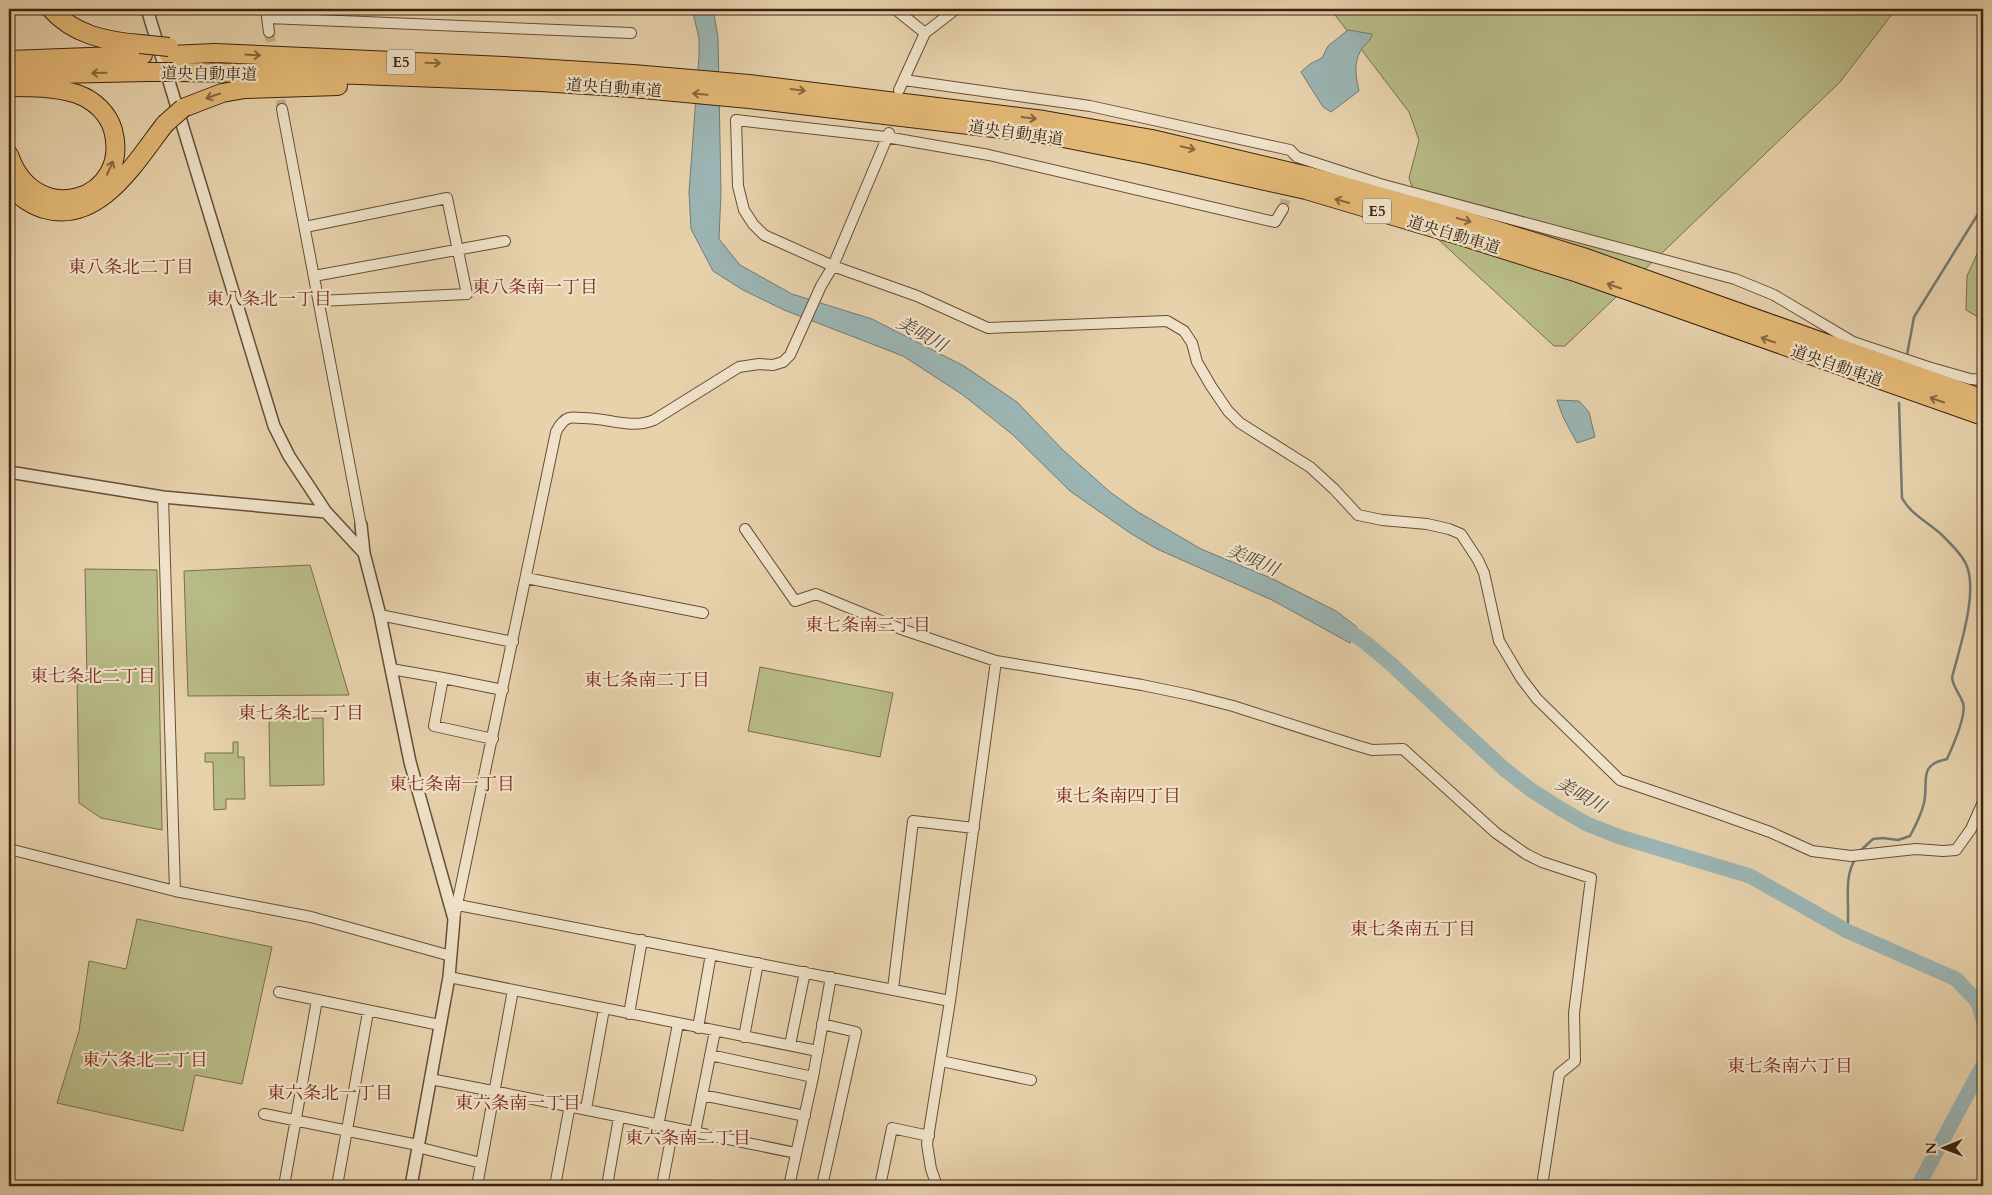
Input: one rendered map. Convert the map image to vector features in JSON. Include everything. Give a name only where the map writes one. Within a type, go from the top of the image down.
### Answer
[{"type":"highway","points":[[51,9],[72,28],[92,36],[142,50]]},
{"type":"highway","name":"道央自動車道","points":[[16,74],[142,50],[215,53],[504,66],[632,81],[1044,120],[1152,139],[1308,176],[1467,221],[1583,258],[1983,399]]},
{"type":"highway","name":"道央自動車道","points":[[16,74],[173,72],[333,74],[540,82],[632,81]]},
{"type":"highway","points":[[9,155],[18,174],[30,188],[46,197],[73,199],[88,193],[104,180],[113,161],[115,151],[114,133],[108,119],[90,100],[78,94],[54,89],[16,74]]},
{"type":"highway","points":[[9,181],[20,196],[35,206],[52,211],[80,210],[106,195],[165,124],[183,108],[222,93],[245,89],[540,82]]},
{"type":"highway","name":"道央自動車道","points":[[749,92],[1043,134],[1149,155],[1306,190],[1578,273],[1983,416]]},
{"type":"street","points":[[147,9],[274,426],[289,456],[326,512],[364,553]]},
{"type":"street","points":[[895,9],[925,33]]},
{"type":"street","points":[[899,90],[925,33],[956,9]]},
{"type":"street","points":[[269,32],[267,13],[631,33]]},
{"type":"street","points":[[904,80],[1090,106],[1290,150],[1296,162],[1735,279],[1774,295],[1854,342],[1928,367],[1970,379],[1983,380]]},
{"type":"street","points":[[282,109],[361,525],[364,553],[380,615],[410,762],[454,919]]},
{"type":"street","points":[[1283,208],[1275,222],[1057,170],[888,135],[736,120],[738,186],[744,210],[764,236],[833,266],[917,296],[988,328],[1167,320],[1184,331],[1192,342],[1197,362],[1228,411],[1240,423],[1310,467],[1358,515],[1382,520],[1427,524],[1461,534],[1484,573],[1499,641],[1520,678],[1543,706],[1620,780],[1770,832],[1812,851],[1851,856],[1916,849],[1956,850],[1972,829],[1983,802]]},
{"type":"street","points":[[411,1186],[449,977],[454,919],[556,432],[561,423],[569,418],[590,417],[626,424],[644,424],[654,420],[739,367],[783,362],[790,355],[821,286],[833,266],[888,135]]},
{"type":"street","points":[[305,226],[447,198],[467,294],[319,301]]},
{"type":"street","points":[[314,276],[504,241]]},
{"type":"street","points":[[9,472],[162,497],[326,512]]},
{"type":"street","points":[[162,497],[176,891]]},
{"type":"street","points":[[745,529],[795,601],[816,594],[901,630],[996,661],[1142,685],[1190,695],[1233,706],[1363,748],[1372,750],[1403,749],[1496,834],[1542,862],[1591,878],[1574,1014],[1575,1061],[1559,1074],[1542,1186]]},
{"type":"street","points":[[526,578],[703,614]]},
{"type":"street","points":[[380,615],[513,642]]},
{"type":"street","points":[[937,1186],[931,1169],[927,1144],[950,1000],[996,661]]},
{"type":"street","points":[[391,669],[503,690]]},
{"type":"street","points":[[443,678],[434,726],[493,739]]},
{"type":"street","points":[[893,989],[913,821],[974,828]]},
{"type":"street","points":[[9,849],[176,891],[311,917],[451,956]]},
{"type":"street","points":[[458,905],[950,1000]]},
{"type":"street","points":[[630,1014],[642,940]]},
{"type":"street","points":[[698,1028],[711,954]]},
{"type":"street","points":[[744,1036],[758,963]]},
{"type":"street","points":[[790,1045],[805,972]]},
{"type":"street","points":[[449,977],[818,1051]]},
{"type":"street","points":[[789,1186],[813,1077],[831,977]]},
{"type":"street","points":[[477,1186],[513,990]]},
{"type":"street","points":[[279,992],[440,1026]]},
{"type":"street","points":[[284,1186],[317,1000]]},
{"type":"street","points":[[586,1109],[604,1009]]},
{"type":"street","points":[[337,1186],[368,1012]]},
{"type":"street","points":[[658,1126],[678,1024]]},
{"type":"street","points":[[822,1024],[856,1032],[822,1186]]},
{"type":"street","points":[[694,1132],[714,1031]]},
{"type":"street","points":[[710,1055],[813,1077]]},
{"type":"street","points":[[940,1061],[1031,1080]]},
{"type":"street","points":[[430,1079],[586,1109],[658,1126],[796,1153]]},
{"type":"street","points":[[702,1094],[805,1116]]},
{"type":"street","points":[[555,1186],[570,1106]]},
{"type":"street","points":[[264,1114],[418,1145],[421,1148],[482,1163]]},
{"type":"street","points":[[607,1186],[619,1117]]},
{"type":"street","points":[[662,1186],[673,1128]]},
{"type":"street","points":[[880,1186],[892,1128],[929,1136]]},
{"type":"green space","points":[[1266,9],[1896,9],[1840,82],[1565,346],[1554,346],[1427,229],[1409,178],[1419,140],[1409,112],[1332,11]]},
{"type":"green space","points":[[1983,241],[1983,320],[1966,310],[1967,276]]},
{"type":"green space","points":[[310,565],[349,695],[188,696],[184,571]]},
{"type":"green space","points":[[85,569],[157,570],[162,830],[101,818],[79,803],[77,679],[87,679]]},
{"type":"green space","points":[[760,667],[893,693],[880,757],[748,731]]},
{"type":"green space","points":[[323,718],[324,785],[270,786],[269,719]]},
{"type":"green space","points":[[233,742],[238,742],[238,757],[244,757],[245,799],[226,799],[226,809],[214,810],[213,762],[205,762],[205,753],[233,753]]},
{"type":"green space","points":[[137,919],[272,947],[242,1084],[195,1075],[183,1131],[57,1103],[79,1031],[89,961],[126,969]]},
{"type":"water","points":[[692,9],[713,9],[718,37],[721,192],[719,239],[740,265],[792,294],[872,319],[964,366],[1017,402],[1063,450],[1110,492],[1138,512],[1201,549],[1273,579],[1336,611],[1357,627],[1350,643],[1272,600],[1157,549],[1130,533],[1070,491],[1013,435],[963,395],[903,356],[784,310],[743,290],[713,271],[691,229],[689,192],[699,56],[699,38]]},
{"type":"water","points":[[1348,30],[1372,34],[1358,55],[1356,75],[1359,91],[1331,112],[1323,107],[1301,72],[1310,64],[1322,58],[1328,46]]},
{"type":"water","points":[[1557,400],[1579,401],[1589,412],[1595,437],[1577,443],[1563,417]]},
{"type":"waterway","points":[[1907,355],[1914,317],[1978,214],[1983,201]]},
{"type":"waterway","points":[[1860,851],[1873,839],[1898,840],[1910,836],[1924,803],[1928,770],[1931,765],[1947,759],[1958,731],[1964,708],[1952,678],[1969,605],[1969,576],[1966,564],[1956,550],[1939,532],[1911,509],[1902,498],[1899,403]]},
{"type":"waterway","name":"美唄川","points":[[1338,623],[1391,664],[1503,768],[1531,790],[1561,809],[1587,824],[1620,837],[1750,876],[1847,931],[1956,979],[1978,1002],[1983,1020]]},
{"type":"waterway","points":[[1847,931],[1849,874],[1856,858]]},
{"type":"waterway","name":"美唄川","points":[[1918,1186],[1983,1065]]},
{"type":"tunnel","points":[[269,32],[274,60]]},
{"type":"tunnel","points":[[278,85],[282,109]]},
{"type":"tunnel","points":[[1283,209],[1290,183]]},
{"type":"district","name":"東八条北二丁目","points":[[131,267]]},
{"type":"district","name":"東八条南一丁目","points":[[535,287]]},
{"type":"district","name":"東八条北一丁目","points":[[269,299]]},
{"type":"district","name":"東七条南三丁目","points":[[868,625]]},
{"type":"district","name":"東七条北二丁目","points":[[93,676]]},
{"type":"district","name":"東七条南二丁目","points":[[647,680]]},
{"type":"district","name":"東七条北一丁目","points":[[301,713]]},
{"type":"district","name":"東七条南一丁目","points":[[452,784]]},
{"type":"district","name":"東七条南四丁目","points":[[1118,796]]},
{"type":"district","name":"東七条南五丁目","points":[[1413,929]]},
{"type":"district","name":"東六条北二丁目","points":[[145,1060]]},
{"type":"district","name":"東七条南六丁目","points":[[1790,1066]]},
{"type":"district","name":"東六条北一丁目","points":[[330,1093]]},
{"type":"district","name":"東六条南一丁目","points":[[518,1103]]},
{"type":"district","name":"東六条南二丁目","points":[[688,1138]]}]
